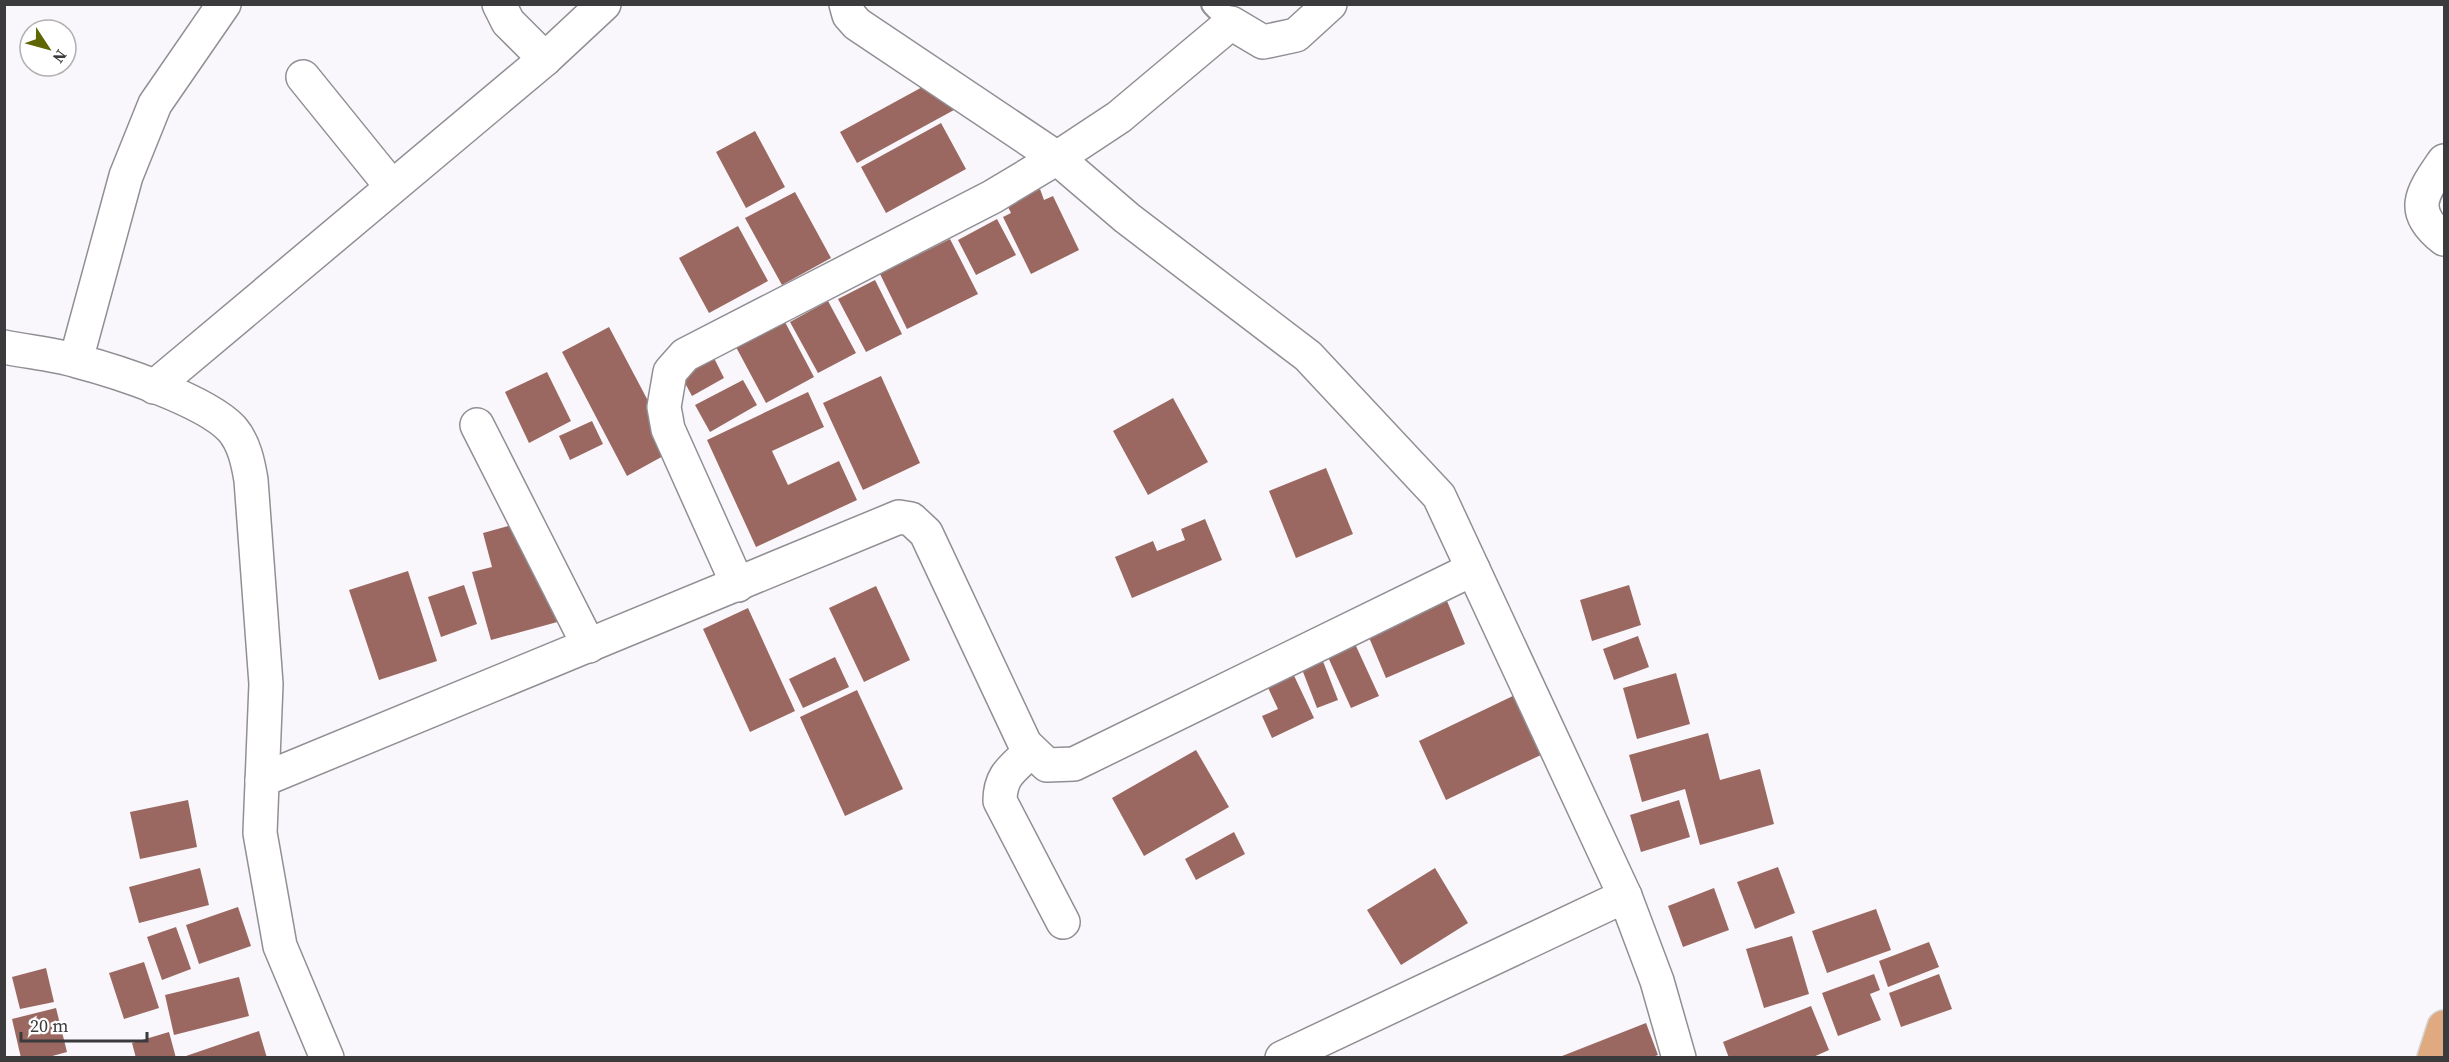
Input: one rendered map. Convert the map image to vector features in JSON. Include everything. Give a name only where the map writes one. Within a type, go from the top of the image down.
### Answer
[{"type":"main road","points":[[2434,1058],[2445,1027]]},
{"type":"street","points":[[76,360],[126,176],[155,104],[224,4]]},
{"type":"street","points":[[499,4],[508,22],[545,59]]},
{"type":"street","points":[[154,387],[545,59],[604,4]]},
{"type":"street","points":[[846,4],[849,15],[857,24],[1057,158],[1127,218],[1308,356],[1439,496],[1625,896],[1658,981],[1679,1058]]},
{"type":"street","points":[[738,585],[668,429],[664,407],[670,372],[685,355],[992,197],[1057,158],[1119,117],[1222,14],[1263,42],[1296,35],[1330,4]]},
{"type":"street","points":[[303,77],[392,187]]},
{"type":"street","points":[[2445,161],[2425,189],[2420,206],[2430,228],[2445,239]]},
{"type":"street","points":[[4,347],[76,360],[189,400],[213,414],[232,429],[246,454],[251,480],[266,684],[260,833],[280,946],[327,1058]]},
{"type":"street","points":[[477,425],[589,646]]},
{"type":"street","points":[[262,780],[899,517],[911,519],[926,533],[1025,744],[1047,765],[1074,764],[1473,569]]},
{"type":"street","points":[[1032,751],[1004,777],[1000,786],[1000,801],[1063,922]]},
{"type":"street","points":[[1282,1058],[1625,896]]},
{"type":"building","points":[[937,79],[954,110],[857,163],[840,132]]},
{"type":"building","points":[[941,123],[966,169],[886,213],[861,167]]},
{"type":"building","points":[[755,131],[785,187],[746,208],[716,152]]},
{"type":"building","points":[[1040,189],[1044,200],[1053,196],[1079,250],[1031,274],[1003,217],[1011,213],[1007,205]]},
{"type":"building","points":[[795,192],[831,258],[782,285],[745,218]]},
{"type":"building","points":[[997,219],[1016,255],[976,275],[958,240]]},
{"type":"building","points":[[738,226],[768,281],[709,313],[679,258]]},
{"type":"building","points":[[950,239],[978,294],[907,329],[880,274]]},
{"type":"building","points":[[875,280],[902,334],[866,352],[838,299]]},
{"type":"building","points":[[828,301],[856,353],[818,373],[790,322]]},
{"type":"building","points":[[785,322],[814,377],[766,403],[736,347]]},
{"type":"building","points":[[609,327],[674,450],[627,476],[562,352]]},
{"type":"building","points":[[712,354],[724,378],[692,396],[679,372]]},
{"type":"building","points":[[547,372],[571,421],[529,443],[505,392]]},
{"type":"building","points":[[881,376],[920,463],[863,490],[823,403]]},
{"type":"building","points":[[743,380],[757,405],[710,432],[695,405]]},
{"type":"building","points":[[808,392],[824,427],[772,451],[788,485],[839,461],[857,500],[756,547],[707,440]]},
{"type":"building","points":[[1173,398],[1208,462],[1148,495],[1113,431]]},
{"type":"building","points":[[592,421],[603,444],[570,460],[559,436]]},
{"type":"building","points":[[1326,468],[1353,534],[1296,558],[1269,491]]},
{"type":"building","points":[[1205,519],[1222,560],[1132,598],[1115,557],[1153,541],[1157,551],[1185,540],[1181,529]]},
{"type":"building","points":[[519,523],[532,571],[547,567],[561,621],[491,640],[472,572],[492,567],[483,533]]},
{"type":"building","points":[[408,571],[437,661],[379,680],[349,590]]},
{"type":"building","points":[[464,585],[477,624],[441,637],[428,597]]},
{"type":"building","points":[[1629,585],[1641,625],[1592,641],[1580,600]]},
{"type":"building","points":[[876,586],[910,660],[864,682],[829,608]]},
{"type":"building","points":[[1447,601],[1465,644],[1386,678],[1368,635]]},
{"type":"building","points":[[748,608],[795,711],[750,732],[703,629]]},
{"type":"building","points":[[1350,633],[1379,696],[1351,708],[1323,646]]},
{"type":"building","points":[[1638,636],[1649,667],[1614,680],[1603,649]]},
{"type":"building","points":[[1319,651],[1338,700],[1317,708],[1298,659]]},
{"type":"building","points":[[835,657],[849,687],[803,708],[789,679]]},
{"type":"building","points":[[1289,665],[1314,718],[1272,738],[1262,716],[1278,709],[1263,677]]},
{"type":"building","points":[[1676,673],[1690,724],[1637,739],[1623,688]]},
{"type":"building","points":[[857,690],[903,789],[845,816],[800,717]]},
{"type":"building","points":[[1517,694],[1545,753],[1446,800],[1419,741]]},
{"type":"building","points":[[1708,733],[1720,780],[1760,769],[1774,824],[1700,845],[1685,789],[1642,802],[1629,755]]},
{"type":"building","points":[[1196,750],[1229,807],[1144,856],[1112,798]]},
{"type":"building","points":[[188,800],[197,847],[140,859],[130,812]]},
{"type":"building","points":[[1679,800],[1690,837],[1641,852],[1630,815]]},
{"type":"building","points":[[1234,832],[1245,854],[1196,880],[1185,859]]},
{"type":"building","points":[[1778,867],[1795,913],[1755,929],[1737,882]]},
{"type":"building","points":[[200,868],[209,905],[139,923],[129,887]]},
{"type":"building","points":[[1435,868],[1468,923],[1401,965],[1367,910]]},
{"type":"building","points":[[1714,888],[1729,930],[1683,947],[1668,906]]},
{"type":"building","points":[[238,907],[251,946],[199,964],[186,925]]},
{"type":"building","points":[[1876,909],[1891,950],[1827,973],[1812,931]]},
{"type":"building","points":[[176,927],[191,969],[162,980],[147,937]]},
{"type":"building","points":[[1792,936],[1809,994],[1764,1008],[1746,949]]},
{"type":"building","points":[[1929,942],[1939,967],[1888,987],[1879,961]]},
{"type":"building","points":[[144,962],[159,1008],[124,1019],[109,973]]},
{"type":"building","points":[[46,968],[54,1002],[20,1009],[12,977]]},
{"type":"building","points":[[1874,974],[1880,990],[1870,994],[1881,1020],[1838,1036],[1822,993]]},
{"type":"building","points":[[1939,974],[1952,1009],[1901,1027],[1889,993]]},
{"type":"building","points":[[239,977],[249,1016],[174,1035],[165,995]]},
{"type":"building","points":[[1811,1006],[1829,1050],[1811,1058],[1729,1058],[1723,1042]]},
{"type":"building","points":[[56,1008],[67,1052],[45,1058],[21,1058],[12,1019]]},
{"type":"building","points":[[1646,1023],[1658,1055],[1650,1058],[1557,1058]]},
{"type":"building","points":[[259,1031],[267,1058],[187,1058],[186,1056]]},
{"type":"building","points":[[169,1032],[176,1058],[136,1058],[132,1043]]}]
